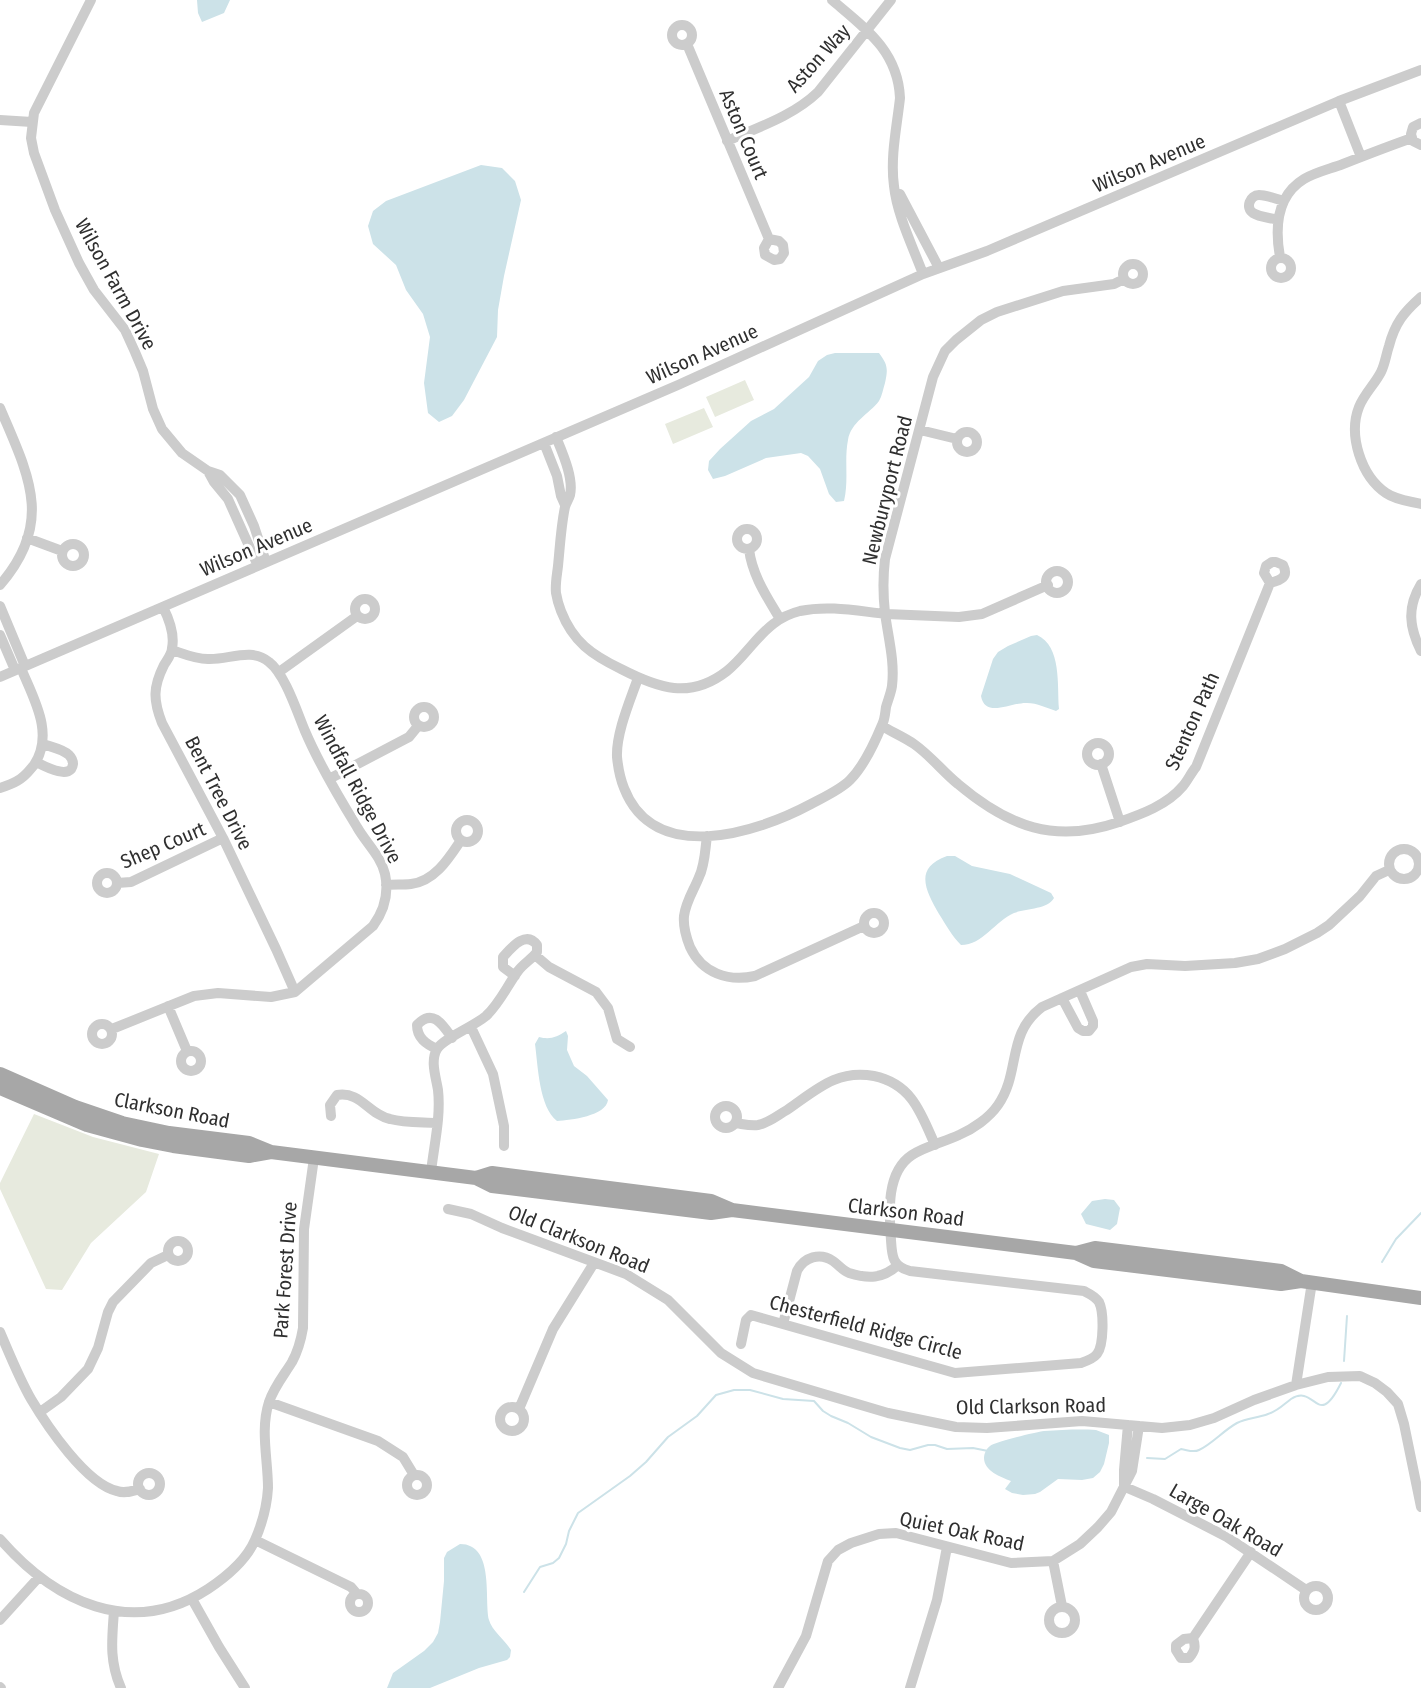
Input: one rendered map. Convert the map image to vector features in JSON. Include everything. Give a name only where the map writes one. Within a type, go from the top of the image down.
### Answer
[{"type":"main road","name":"Clarkson Road","points":[[0,1074],[66,1104],[111,1119],[169,1133],[249,1143],[271,1152],[476,1178],[492,1173],[711,1201],[732,1210],[1076,1253],[1094,1262],[1281,1284],[1307,1281]]},
{"type":"main road","name":"Clarkson Road","points":[[0,1088],[87,1125],[142,1140],[249,1156],[271,1152]]},
{"type":"main road","name":"Clarkson Road","points":[[1076,1253],[1095,1248],[1281,1271],[1307,1281],[1421,1298]]},
{"type":"main road","points":[[1196,1274],[1218,1264]]},
{"type":"street","name":"Wilson Farm Drive","points":[[91,0],[34,113],[31,138],[34,153],[66,236],[79,263],[94,290],[125,330],[143,371],[150,400],[162,429],[182,453],[208,471],[220,475],[240,495],[254,526],[262,564]]},
{"type":"street","points":[[832,0],[881,44],[895,70],[900,87],[893,167],[894,185],[899,208],[923,274]]},
{"type":"street","name":"Aston Way","points":[[728,141],[790,113],[808,101],[818,92],[891,0]]},
{"type":"street","name":"Aston Court","points":[[687,44],[769,239]]},
{"type":"street","name":"Wilson Avenue","points":[[0,677],[678,385],[923,274],[987,251],[1339,101],[1421,70]]},
{"type":"street","points":[[1339,101],[1361,157]]},
{"type":"street","points":[[0,120],[32,122]]},
{"type":"street","points":[[1280,257],[1278,220],[1284,201],[1295,187],[1304,180],[1361,157],[1416,141],[1411,131],[1421,123]]},
{"type":"street","points":[[894,185],[939,268]]},
{"type":"street","points":[[1278,220],[1253,213],[1249,208],[1249,203],[1258,195],[1284,201]]},
{"type":"street","name":"Newburyport Road","points":[[638,678],[619,736],[618,768],[634,809],[660,828],[688,836],[724,836],[761,826],[798,811],[850,780],[871,749],[882,726],[892,687],[891,646],[885,614],[885,559],[938,363],[956,339],[981,320],[997,312],[1063,291],[1114,284],[1124,279]]},
{"type":"street","points":[[1421,297],[1406,311],[1397,324],[1380,374],[1358,408],[1355,428],[1361,458],[1374,482],[1394,497],[1421,504]]},
{"type":"street","points":[[0,408],[30,484],[32,515],[31,526],[19,559],[0,585]]},
{"type":"street","points":[[920,430],[957,439]]},
{"type":"street","points":[[556,437],[570,484],[570,495],[565,505],[556,583],[560,610],[570,630],[587,650],[638,678],[663,687],[676,689],[704,684],[726,672],[769,626],[798,612],[815,609],[843,609],[885,614],[970,616],[982,614],[1047,585]]},
{"type":"street","points":[[544,443],[565,505]]},
{"type":"street","points":[[27,538],[62,550]]},
{"type":"street","points":[[749,549],[750,562],[780,619]]},
{"type":"street","name":"Stenton Path","points":[[882,726],[914,744],[979,802],[1007,818],[1034,828],[1061,832],[1082,832],[1120,822],[1149,811],[1164,802],[1182,787],[1196,767],[1270,583]]},
{"type":"street","points":[[1421,584],[1410,611],[1410,624],[1421,651]]},
{"type":"street","points":[[0,606],[44,731],[43,744],[36,762],[27,774],[17,782],[0,788]]},
{"type":"street","points":[[163,607],[168,616],[172,635],[172,650],[207,659],[241,655],[258,656],[272,664],[279,672],[357,616]]},
{"type":"street","points":[[0,635],[21,668]]},
{"type":"street","name":"Bent Tree Drive","points":[[172,650],[158,677],[154,700],[157,710],[223,838],[295,992]]},
{"type":"street","name":"Windfall Ridge Drive","points":[[112,1029],[194,996],[218,993],[271,998],[295,992],[373,926],[379,917],[386,899],[384,870],[329,778],[309,740],[279,672]]},
{"type":"street","points":[[329,778],[409,737],[418,726]]},
{"type":"street","points":[[36,762],[64,772],[69,771],[72,767],[72,760],[68,754],[43,744]]},
{"type":"street","points":[[1101,764],[1120,822]]},
{"type":"street","points":[[706,836],[702,869],[686,905],[684,927],[694,955],[701,964],[716,974],[736,978],[755,976],[864,926]]},
{"type":"street","name":"Shep Court","points":[[117,883],[131,882],[223,838]]},
{"type":"street","points":[[386,885],[412,884],[427,878],[441,868],[461,840]]},
{"type":"street","points":[[783,1324],[797,1271],[801,1263],[808,1258],[825,1258],[847,1272],[877,1277],[890,1273],[898,1265],[891,1254],[892,1187],[903,1163],[911,1156],[967,1132],[997,1107],[1008,1084],[1017,1046],[1026,1023],[1042,1007],[1131,966],[1235,963],[1285,949],[1329,925],[1360,896],[1376,876],[1389,870]]},
{"type":"street","points":[[431,1172],[437,1123],[438,1090],[434,1058],[437,1049],[446,1041],[471,1028],[497,1005],[515,976],[535,955],[537,948],[535,942],[526,938],[503,957],[502,962],[507,970],[515,976]]},
{"type":"street","points":[[535,955],[549,967],[596,992],[608,1008],[617,1039],[630,1047]]},
{"type":"street","points":[[1062,998],[1078,1028],[1089,1031],[1093,1026],[1093,1021],[1080,991]]},
{"type":"street","points":[[168,1006],[187,1051]]},
{"type":"street","points":[[437,1049],[424,1042],[418,1033],[417,1025],[422,1020],[430,1017],[437,1020],[452,1038]]},
{"type":"street","points":[[471,1028],[493,1074],[504,1126],[504,1146]]},
{"type":"street","points":[[735,1123],[748,1126],[759,1125],[836,1078],[857,1073],[893,1082],[903,1089],[917,1105],[935,1145]]},
{"type":"street","points":[[331,1116],[330,1105],[337,1095],[344,1094],[353,1095],[374,1112],[391,1120],[437,1123]]},
{"type":"street","name":"Park Forest Drive","points":[[0,1539],[39,1577],[62,1593],[77,1601],[114,1611],[155,1611],[192,1599],[227,1575],[249,1551],[255,1540],[267,1499],[265,1422],[269,1402],[300,1344],[303,1328],[304,1228],[314,1158]]},
{"type":"street","name":"Old Clarkson Road","points":[[448,1209],[471,1214],[626,1274],[654,1290],[683,1314],[721,1353],[753,1373],[888,1413],[956,1427],[987,1428],[1082,1421],[1162,1428],[1190,1425],[1214,1418],[1296,1385],[1328,1377],[1360,1376],[1376,1383],[1398,1404],[1421,1507]]},
{"type":"street","points":[[40,1412],[62,1397],[88,1369],[98,1348],[113,1302],[152,1263],[168,1255]]},
{"type":"street","points":[[519,1409],[553,1329],[594,1263]]},
{"type":"street","name":"Chesterfield Ridge Circle","points":[[741,1344],[746,1320],[751,1315],[954,1373],[1081,1364],[1095,1357],[1099,1351],[1102,1312],[1093,1295],[1084,1291],[910,1271],[898,1265]]},
{"type":"street","points":[[1296,1385],[1307,1281]]},
{"type":"street","points":[[0,1332],[22,1383],[40,1412],[50,1428],[89,1475],[99,1483],[117,1491],[126,1493],[140,1489]]},
{"type":"street","points":[[269,1402],[378,1441],[403,1457],[414,1475]]},
{"type":"street","name":"Quiet Oak Road","points":[[778,1688],[806,1636],[828,1561],[838,1550],[866,1537],[896,1533],[1011,1563],[1053,1561],[1080,1544],[1111,1512],[1132,1472],[1134,1426]]},
{"type":"street","name":"Large Oak Road","points":[[1125,1487],[1227,1537],[1306,1590]]},
{"type":"street","points":[[255,1540],[351,1587],[357,1594]]},
{"type":"street","points":[[910,1688],[937,1600],[947,1547]]},
{"type":"street","points":[[1193,1638],[1251,1552]]},
{"type":"street","points":[[1053,1561],[1062,1606]]},
{"type":"street","points":[[0,1620],[39,1577]]},
{"type":"street","points":[[192,1599],[245,1688]]},
{"type":"street","points":[[114,1611],[113,1667],[121,1688]]},
{"type":"shaded area","points":[[745,380],[754,400],[715,417],[706,397]]},
{"type":"shaded area","points":[[704,408],[713,427],[673,444],[665,424]]},
{"type":"shaded area","points":[[34,1114],[93,1137],[159,1154],[146,1192],[91,1243],[62,1290],[46,1289],[0,1189],[0,1183]]},
{"type":"water","points":[[197,0],[230,0],[224,13],[202,22],[198,13]]},
{"type":"water","points":[[481,165],[502,168],[515,181],[521,200],[498,310],[497,337],[464,400],[452,416],[439,422],[428,413],[424,383],[430,337],[423,314],[406,290],[396,265],[373,244],[368,226],[373,211],[386,201]]},
{"type":"water","points":[[835,353],[879,353],[886,364],[887,371],[879,401],[856,423],[850,434],[844,501],[836,502],[829,494],[820,469],[808,456],[801,453],[766,458],[713,479],[708,470],[709,461],[720,449],[751,421],[774,409],[809,377],[818,361]]},
{"type":"water","points":[[1037,635],[1051,648],[1057,667],[1059,709],[1056,711],[1027,703],[1000,708],[988,707],[981,696],[993,659],[998,652],[1008,646]]},
{"type":"water","points":[[947,856],[955,856],[972,866],[1010,874],[1051,893],[1054,898],[1041,907],[1014,913],[976,941],[961,945],[934,905],[925,881],[930,867]]},
{"type":"water","points":[[566,1031],[567,1050],[574,1066],[587,1076],[608,1100],[601,1110],[595,1113],[557,1121],[551,1115],[543,1096],[535,1044],[539,1037],[553,1037]]},
{"type":"water","points":[[1114,1200],[1120,1208],[1117,1224],[1110,1230],[1086,1224],[1081,1214],[1092,1201]]},
{"type":"water","points":[[1096,1430],[1109,1435],[1109,1443],[1104,1464],[1093,1478],[1058,1479],[1040,1492],[1023,1495],[1005,1489],[1011,1481],[994,1473],[985,1463],[986,1450],[993,1444],[1044,1431]]},
{"type":"water","points":[[460,1544],[471,1546],[479,1553],[486,1574],[489,1620],[511,1650],[510,1657],[430,1688],[387,1688],[393,1673],[424,1651],[438,1633],[444,1581],[444,1558],[447,1552]]},
{"type":"waterway","points":[[1382,1262],[1396,1239],[1421,1213]]},
{"type":"waterway","points":[[1344,1361],[1347,1316]]},
{"type":"waterway","points":[[1147,1458],[1165,1459],[1181,1449],[1199,1450],[1237,1423],[1272,1413],[1299,1396],[1306,1396],[1321,1405],[1327,1404],[1341,1383]]},
{"type":"waterway","points":[[524,1592],[540,1567],[553,1563],[559,1558],[578,1513],[630,1476],[668,1437],[697,1416],[716,1395],[734,1390],[750,1390],[783,1399],[814,1401],[831,1416],[871,1437],[900,1448],[910,1450],[935,1445],[947,1449],[973,1448],[988,1451]]}]
